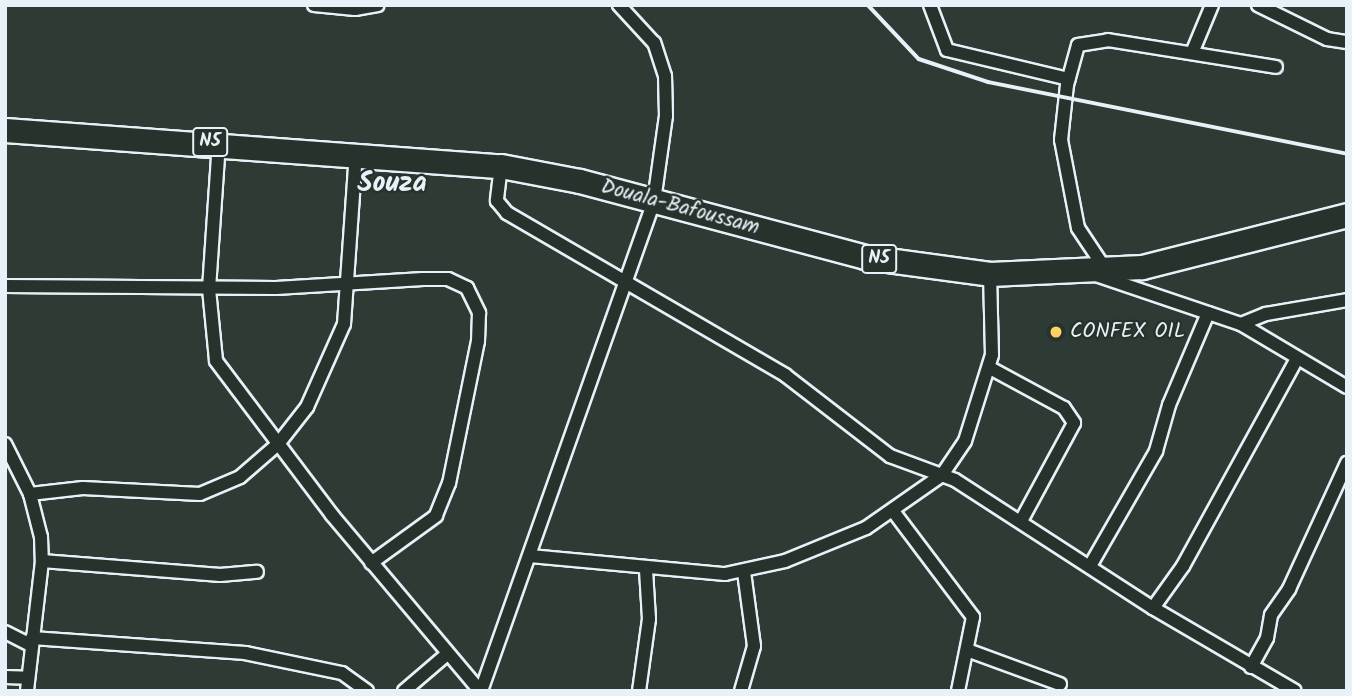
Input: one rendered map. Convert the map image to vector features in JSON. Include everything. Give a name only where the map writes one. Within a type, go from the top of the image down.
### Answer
[{"type":"highway","name":"Douala-Bafoussam","points":[[5,130],[219,142],[501,166],[654,201],[865,257],[990,274],[1097,271],[1167,262],[1347,215]]},
{"type":"street","points":[[314,5],[355,9],[378,5]]},
{"type":"street","points":[[219,142],[209,289],[210,332],[216,361],[371,563],[446,655],[480,691],[654,201],[666,116],[665,76],[654,43],[619,5]]},
{"type":"street","points":[[930,5],[947,50],[1069,79]]},
{"type":"street","points":[[1192,53],[1212,5]]},
{"type":"street","points":[[1258,5],[1327,39],[1347,42]]},
{"type":"street","points":[[1276,67],[1108,40],[1078,45],[1069,79],[1061,140],[1078,228],[1097,271],[1241,324],[1347,387]]},
{"type":"street","points":[[30,494],[83,488],[200,494],[240,477],[278,444],[307,407],[339,340],[346,316],[345,283],[356,152]]},
{"type":"street","points":[[501,166],[497,201],[502,210],[785,375],[890,456],[942,474],[1021,521],[1153,608],[1296,691]]},
{"type":"street","points":[[530,556],[646,570],[744,572],[848,538],[893,511],[942,474],[965,441],[990,368],[990,274]]},
{"type":"street","points":[[5,286],[209,289],[448,279],[467,288],[479,313],[461,441],[438,513],[371,563]]},
{"type":"street","points":[[1241,324],[1266,314],[1347,300]]},
{"type":"street","points":[[1090,566],[1156,451],[1169,405],[1208,313]]},
{"type":"street","points":[[1153,608],[1189,556],[1297,359]]},
{"type":"street","points":[[990,368],[1064,408],[1074,423],[1021,521]]},
{"type":"street","points":[[5,444],[30,494],[42,561],[28,685],[5,677]]},
{"type":"street","points":[[1251,667],[1267,638],[1271,615],[1289,589],[1347,463]]},
{"type":"street","points":[[893,511],[973,617],[957,691]]},
{"type":"street","points":[[42,561],[220,575],[257,572]]},
{"type":"street","points":[[639,691],[649,619],[646,570]]},
{"type":"street","points":[[741,691],[754,646],[744,572]]},
{"type":"street","points":[[5,632],[31,642],[245,653],[335,670],[367,691]]},
{"type":"street","points":[[967,650],[1060,684]]},
{"type":"street","points":[[404,691],[446,655]]},
{"type":"railway","points":[[868,5],[919,59],[988,82],[1347,154]]},
{"type":"place","name":"CONFEX OIL","points":[[1056,332]]},
{"type":"district","name":"Souza","points":[[392,184]]}]
